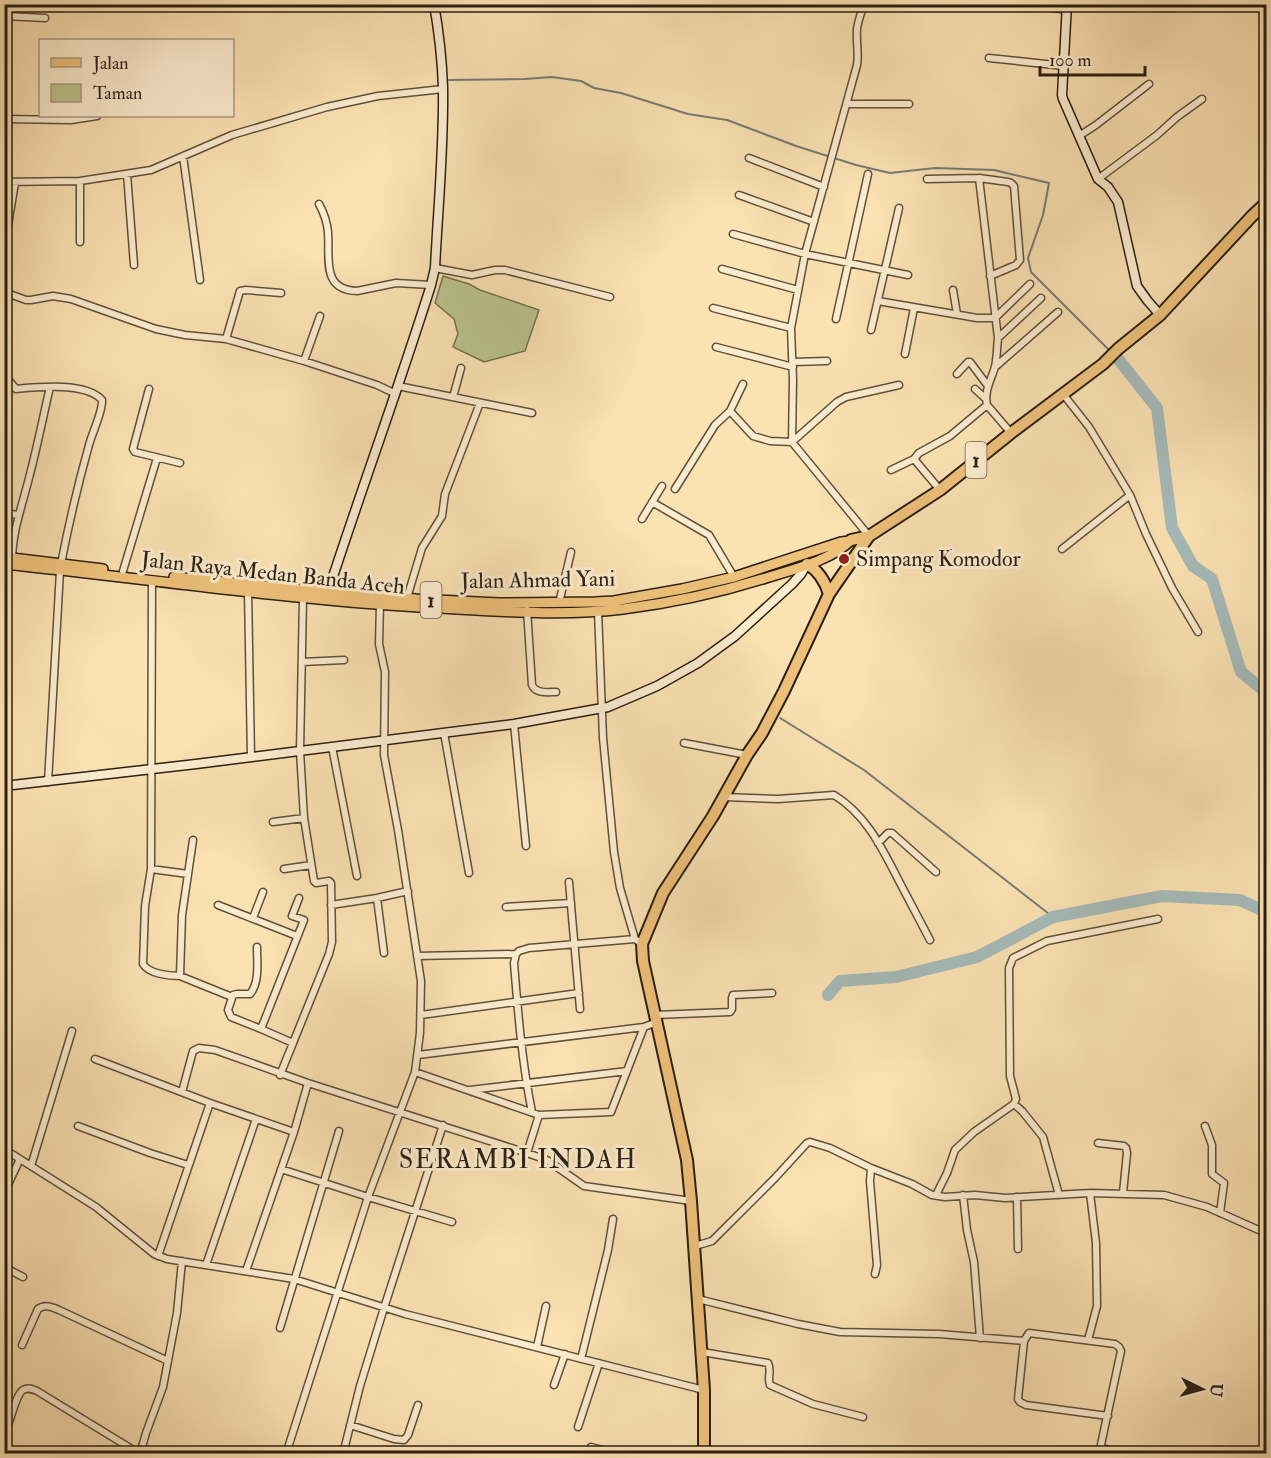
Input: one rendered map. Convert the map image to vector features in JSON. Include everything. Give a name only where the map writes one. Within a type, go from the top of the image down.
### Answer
[{"type":"highway","name":"Jalan Raya Medan Banda Aceh","points":[[851,540],[869,536],[940,490],[1062,393],[1103,364],[1160,315],[1266,203]]},
{"type":"highway","points":[[704,1454],[702,1352],[687,1160],[638,942],[663,893],[713,816],[762,733],[829,594],[869,536]]},
{"type":"highway","points":[[807,564],[823,579],[829,594]]},
{"type":"main road","name":"Jalan Ahmad Yani","points":[[8,561],[326,596],[407,598],[526,608],[559,603],[614,601],[682,589],[734,577],[851,540]]},
{"type":"main road","name":"Jalan Raya Medan Banda Aceh","points":[[61,567],[152,581],[303,598],[326,596],[380,604],[598,611],[682,599],[748,584],[807,564],[843,548],[851,540]]},
{"type":"street","points":[[326,596],[397,390],[435,268],[443,84],[439,32],[434,4]]},
{"type":"street","points":[[864,4],[857,27],[856,49],[859,56],[814,222],[791,328],[792,442],[869,536]]},
{"type":"street","points":[[1028,4],[1067,7],[1062,95],[1098,179],[1118,202],[1137,286],[1160,315]]},
{"type":"street","points":[[4,16],[45,18]]},
{"type":"street","points":[[989,58],[1064,66]]},
{"type":"street","points":[[4,182],[80,181],[150,170],[232,135],[327,107],[443,84]]},
{"type":"street","points":[[1078,136],[1149,84]]},
{"type":"street","points":[[1098,179],[1202,99]]},
{"type":"street","points":[[847,104],[909,104]]},
{"type":"street","points":[[4,119],[71,120],[90,117]]},
{"type":"street","points":[[183,156],[200,280]]},
{"type":"street","points":[[749,158],[824,187]]},
{"type":"street","points":[[127,174],[134,265]]},
{"type":"street","points":[[836,319],[868,174]]},
{"type":"street","points":[[927,180],[979,178],[1008,182],[1014,186],[1020,260],[1016,265],[990,276]]},
{"type":"street","points":[[891,470],[914,459],[919,453],[950,436],[986,402],[997,354],[998,338],[979,178]]},
{"type":"street","points":[[80,181],[80,242]]},
{"type":"street","points":[[4,249],[15,183]]},
{"type":"street","points":[[740,195],[814,222]]},
{"type":"street","points":[[320,204],[328,232],[331,276],[336,285],[357,291],[396,284],[431,285]]},
{"type":"street","points":[[871,330],[899,208]]},
{"type":"street","points":[[733,234],[806,254],[908,275]]},
{"type":"street","points":[[435,268],[472,275],[505,270],[610,297]]},
{"type":"street","points":[[722,269],[798,290]]},
{"type":"street","points":[[878,301],[977,318],[994,318],[1030,284]]},
{"type":"street","points":[[953,290],[957,314]]},
{"type":"street","points":[[226,339],[240,291],[281,293]]},
{"type":"street","points":[[4,292],[26,300],[53,296],[71,299],[163,331],[226,339],[397,390],[453,397],[532,413]]},
{"type":"street","points":[[998,338],[1041,298]]},
{"type":"street","points":[[713,308],[791,328]]},
{"type":"street","points":[[905,354],[914,308]]},
{"type":"street","points":[[994,368],[1058,312]]},
{"type":"street","points":[[304,361],[320,316]]},
{"type":"street","points":[[716,347],[793,364],[827,361]]},
{"type":"street","points":[[957,374],[970,362],[988,386]]},
{"type":"street","points":[[453,397],[461,368]]},
{"type":"street","points":[[5,376],[16,389],[50,387],[88,391],[100,397],[102,404],[75,498],[61,567],[48,782]]},
{"type":"street","points":[[675,489],[715,425],[730,411],[743,384]]},
{"type":"street","points":[[730,411],[753,436],[770,441],[792,442],[837,402],[846,397],[899,385]]},
{"type":"street","points":[[8,561],[50,387]]},
{"type":"street","points":[[149,389],[133,449],[135,452],[180,463]]},
{"type":"street","points":[[975,389],[1011,433]]},
{"type":"street","points":[[1062,393],[1089,427],[1130,495],[1172,588],[1198,632]]},
{"type":"street","points":[[407,598],[422,548],[442,516],[445,494],[480,403]]},
{"type":"street","points":[[123,572],[157,458]]},
{"type":"street","points":[[914,459],[940,490]]},
{"type":"street","points":[[642,519],[662,486]]},
{"type":"street","points":[[1062,549],[1130,495]]},
{"type":"street","points":[[652,502],[709,535],[734,577]]},
{"type":"street","points":[[4,513],[18,515]]},
{"type":"street","points":[[559,603],[571,552]]},
{"type":"street","points":[[4,786],[514,724],[602,708],[657,686],[698,663],[735,636],[796,580],[807,564]]},
{"type":"street","points":[[152,581],[151,869],[145,906],[143,964],[148,970],[180,976],[232,998]]},
{"type":"street","points":[[248,591],[251,757]]},
{"type":"street","points":[[280,1075],[332,942],[330,881],[315,882],[304,818],[300,751],[303,598]]},
{"type":"street","points":[[286,1454],[368,1197],[415,1072],[418,1055],[421,981],[398,830],[385,764],[383,739],[385,672],[379,644],[380,604]]},
{"type":"street","points":[[526,608],[532,685],[537,691],[556,692]]},
{"type":"street","points":[[417,956],[516,954],[529,948],[638,942],[620,888],[614,852],[603,738],[598,611]]},
{"type":"street","points":[[302,662],[344,660]]},
{"type":"street","points":[[514,724],[526,846]]},
{"type":"street","points":[[444,733],[470,873]]},
{"type":"street","points":[[684,743],[747,755]]},
{"type":"street","points":[[332,747],[357,876]]},
{"type":"street","points":[[724,797],[778,799],[834,795],[853,808],[878,843],[930,940]]},
{"type":"street","points":[[273,822],[304,818]]},
{"type":"street","points":[[878,843],[888,833],[892,833],[936,872]]},
{"type":"street","points":[[180,976],[182,915],[194,840]]},
{"type":"street","points":[[284,869],[311,865]]},
{"type":"street","points":[[151,869],[188,874]]},
{"type":"street","points":[[569,882],[580,1009]]},
{"type":"street","points":[[331,905],[408,891]]},
{"type":"street","points":[[253,918],[264,892]]},
{"type":"street","points":[[261,1029],[304,920],[292,916],[299,898]]},
{"type":"street","points":[[377,898],[384,953]]},
{"type":"street","points":[[506,907],[571,903]]},
{"type":"street","points":[[218,904],[297,936]]},
{"type":"street","points":[[936,1195],[955,1150],[974,1132],[1014,1104],[1016,1099],[1010,1076],[1009,968],[1013,958],[1047,941],[1158,919]]},
{"type":"street","points":[[257,947],[256,978],[253,991],[250,994],[235,994],[228,1010],[229,1016],[292,1043]]},
{"type":"street","points":[[516,954],[514,963],[521,1042],[532,1112]]},
{"type":"street","points":[[421,1016],[579,993]]},
{"type":"street","points":[[418,1055],[644,1027],[656,1019],[730,1012],[734,994],[772,993]]},
{"type":"street","points":[[415,1072],[539,1114],[611,1112],[644,1027]]},
{"type":"street","points":[[31,1166],[72,1031]]},
{"type":"street","points":[[182,1092],[193,1051],[199,1048],[215,1050],[280,1075],[527,1152],[547,1160],[584,1186],[691,1201]]},
{"type":"street","points":[[95,1059],[294,1132]]},
{"type":"street","points":[[467,1091],[627,1071]]},
{"type":"street","points":[[246,1271],[294,1132],[308,1083]]},
{"type":"street","points":[[158,1256],[210,1103]]},
{"type":"street","points":[[1014,1104],[1043,1137],[1059,1195]]},
{"type":"street","points":[[527,1152],[539,1114]]},
{"type":"street","points":[[206,1265],[256,1119]]},
{"type":"street","points":[[343,1454],[360,1386],[443,1125]]},
{"type":"street","points":[[78,1126],[188,1166]]},
{"type":"street","points":[[1205,1126],[1212,1145],[1212,1174],[1224,1183],[1220,1213]]},
{"type":"street","points":[[280,1328],[339,1131]]},
{"type":"street","points":[[694,1246],[712,1241],[810,1142],[830,1148],[932,1195],[1017,1197],[1123,1193],[1164,1195],[1220,1213],[1266,1235]]},
{"type":"street","points":[[1098,1143],[1126,1148],[1123,1193]]},
{"type":"street","points":[[4,1149],[96,1207],[158,1256],[294,1279],[405,1314],[704,1390]]},
{"type":"street","points":[[4,1193],[20,1159]]},
{"type":"street","points":[[871,1168],[870,1181],[877,1265],[875,1274]]},
{"type":"street","points":[[281,1169],[452,1222]]},
{"type":"street","points":[[1088,1340],[1097,1306],[1096,1243],[1090,1193]]},
{"type":"street","points":[[963,1195],[974,1262],[980,1338]]},
{"type":"street","points":[[1017,1197],[1018,1249]]},
{"type":"street","points":[[581,1359],[608,1250],[613,1219]]},
{"type":"street","points":[[4,1435],[19,1394],[24,1389],[30,1388],[140,1454],[164,1387],[177,1313],[182,1261]]},
{"type":"street","points":[[4,1267],[23,1277]]},
{"type":"street","points":[[698,1299],[840,1332],[939,1334],[1024,1341]]},
{"type":"street","points":[[537,1347],[546,1305]]},
{"type":"street","points":[[22,1345],[38,1309],[42,1306],[49,1306],[168,1360]]},
{"type":"street","points":[[1108,1416],[1026,1405],[1020,1402],[1018,1399],[1024,1341],[1029,1333],[1115,1344],[1119,1347],[1121,1351],[1108,1416],[1100,1450],[1128,1454]]},
{"type":"street","points":[[702,1352],[768,1363],[770,1385],[813,1404],[863,1416]]},
{"type":"street","points":[[554,1385],[565,1354]]},
{"type":"street","points":[[578,1427],[599,1363]]},
{"type":"street","points":[[350,1425],[404,1440],[408,1435],[418,1405]]},
{"type":"street","points":[[591,1447],[617,1454]]},
{"type":"green space","points":[[443,276],[539,310],[525,351],[484,362],[453,347],[458,334],[454,319],[435,303]]},
{"type":"waterway","points":[[449,80],[552,77],[581,81],[594,88],[621,93],[688,114],[727,120],[796,146],[890,173],[935,168],[994,170],[1049,183],[1043,215],[1028,258],[1031,272],[1111,352]]},
{"type":"waterway","points":[[1119,360],[1157,408],[1172,528],[1193,566],[1212,579],[1241,672],[1266,692]]},
{"type":"waterway","points":[[780,718],[864,770],[1053,917]]},
{"type":"waterway","points":[[828,995],[840,981],[896,977],[977,957],[1053,917],[1162,896],[1240,900],[1266,912]]},
{"type":"place","name":"Simpang Komodor","points":[[844,559]]},
{"type":"district","name":"SERAMBI INDAH","points":[[518,1160]]}]
